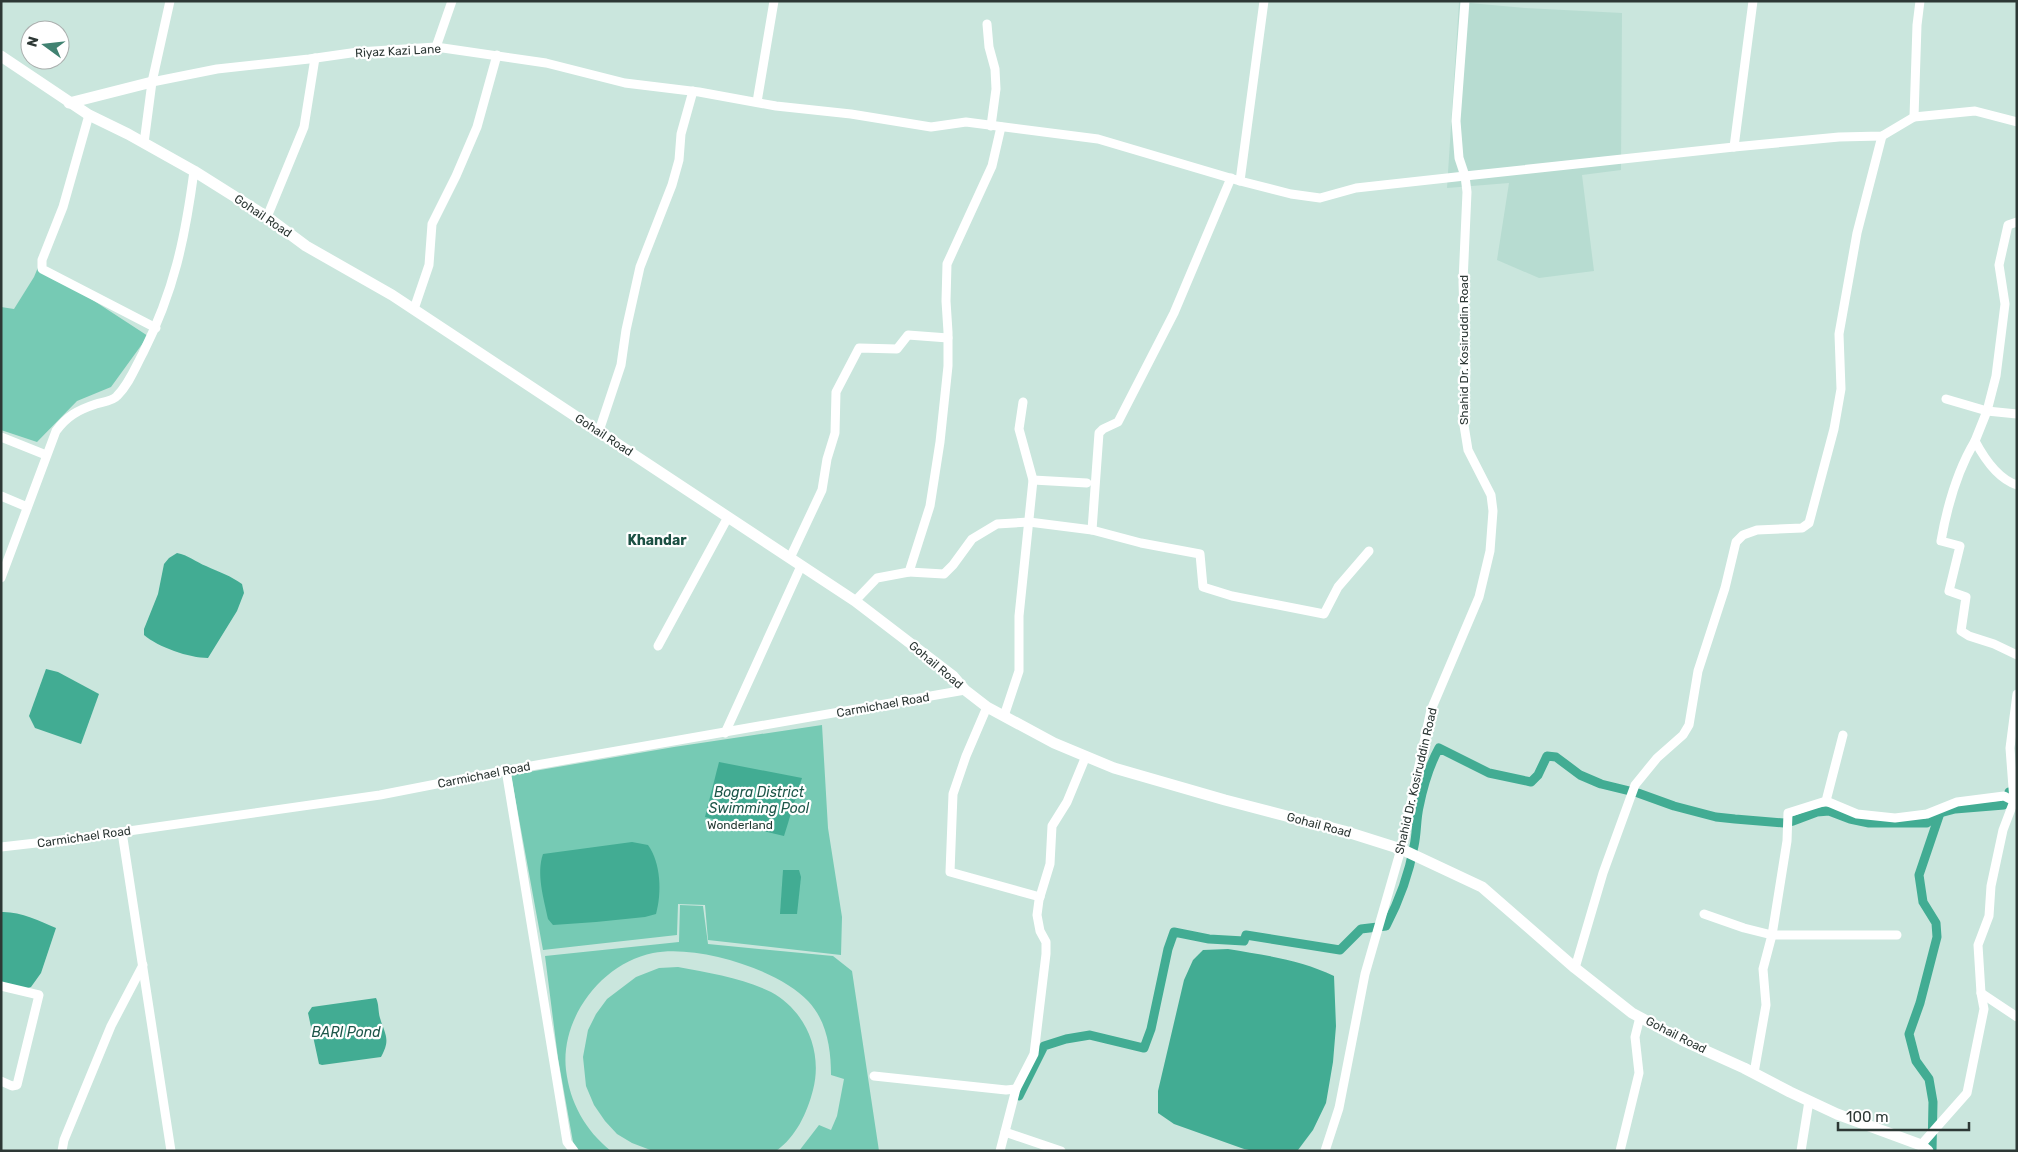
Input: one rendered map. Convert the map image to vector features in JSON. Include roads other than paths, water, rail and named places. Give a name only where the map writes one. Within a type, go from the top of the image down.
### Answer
[{"type":"main road","name":"Gohail Road","points":[[1,56],[89,115],[194,171],[267,217],[306,246],[339,263],[414,309],[599,431],[855,601],[953,676],[965,690],[987,707],[1054,743],[1114,768],[1155,781],[1344,831],[1418,856],[1482,887],[1575,968],[1640,1017],[1684,1041],[1809,1101],[1926,1146]]},
{"type":"main road","name":"Riyaz Kazi Lane","points":[[69,103],[152,82]]},
{"type":"street","points":[[144,143],[152,82],[170,1]]},
{"type":"street","points":[[436,47],[452,1]]},
{"type":"street","points":[[757,102],[774,1]]},
{"type":"street","points":[[1092,530],[1098,432],[1118,422],[1174,312],[1236,180],[1264,1]]},
{"type":"street","name":"Shahid Dr. Kosiruddin Road","points":[[1325,1151],[1339,1108],[1370,955],[1404,850],[1431,710],[1479,597],[1490,551],[1493,511],[1490,495],[1468,450],[1463,418],[1466,372],[1463,282],[1467,192],[1465,176],[1459,158],[1456,121],[1464,1]]},
{"type":"street","points":[[1734,147],[1753,1]]},
{"type":"street","points":[[1914,117],[1917,25],[1920,1]]},
{"type":"street","points":[[987,24],[996,89],[991,126]]},
{"type":"street","name":"Riyaz Kazi Lane","points":[[152,82],[217,68],[358,52],[436,47],[546,63],[625,82],[693,91],[776,106],[850,114],[931,127],[966,122],[1098,139],[1236,180],[1291,194],[1320,198],[1356,188],[1734,147],[1839,137],[1882,136]]},
{"type":"street","points":[[414,309],[429,264],[432,224],[456,176],[477,127],[497,55]]},
{"type":"street","points":[[267,217],[304,127],[315,58]]},
{"type":"street","points":[[599,431],[621,365],[626,330],[640,267],[672,185],[679,160],[681,134],[693,91]]},
{"type":"street","points":[[1575,968],[1598,890],[1632,792],[1657,758],[1683,735],[1689,725],[1698,672],[1725,588],[1736,542],[1744,535],[1757,530],[1802,528],[1808,523],[1834,429],[1841,389],[1839,334],[1856,232],[1882,136],[1914,117],[1975,111],[2017,122]]},
{"type":"street","points":[[89,115],[63,207],[42,260],[42,268],[156,328]]},
{"type":"street","points":[[909,572],[930,506],[936,475],[948,366],[947,264],[992,166],[1002,127]]},
{"type":"street","points":[[1,578],[56,431],[66,418],[86,407],[116,398],[128,382],[156,328],[181,253],[187,225],[194,171]]},
{"type":"street","points":[[2017,222],[2008,225],[1999,265],[2005,304],[1996,376],[1988,411],[1966,456],[1944,522],[1941,541],[1960,546],[1949,591],[1966,597],[1961,631],[2017,656]]},
{"type":"street","points":[[790,558],[822,490],[827,459],[835,433],[836,392],[859,348],[896,349],[908,335],[948,338]]},
{"type":"street","points":[[1946,399],[1988,411],[2017,414]]},
{"type":"street","points":[[1004,716],[1019,672],[1019,616],[1033,480],[1019,430],[1023,402]]},
{"type":"street","points":[[1,437],[46,455]]},
{"type":"street","points":[[1975,441],[1990,464],[2010,482],[2017,485]]},
{"type":"street","points":[[1033,480],[1087,483]]},
{"type":"street","points":[[1,496],[28,507]]},
{"type":"street","points":[[658,646],[728,517]]},
{"type":"street","points":[[855,601],[877,578],[909,572],[944,574],[953,566],[972,539],[996,524],[1029,522],[1092,530],[1141,543],[1200,554],[1203,587],[1232,596],[1324,614],[1338,587],[1369,551]]},
{"type":"street","points":[[725,733],[801,566]]},
{"type":"street","name":"Carmichael Road","points":[[1,847],[122,832],[380,795],[506,770],[965,690]]},
{"type":"street","points":[[1926,1146],[1935,1129],[1968,1093],[1984,1009],[1978,945],[1989,916],[1991,886],[2002,830],[2011,799],[2010,748],[2017,694]]},
{"type":"street","points":[[987,707],[966,756],[953,794],[950,872],[1040,897]]},
{"type":"street","points":[[1826,801],[1843,735]]},
{"type":"street","points":[[1000,1151],[1016,1088],[1034,1054],[1046,948],[1046,942],[1040,931],[1037,916],[1040,897],[1050,864],[1052,826],[1066,802],[1086,756]]},
{"type":"street","points":[[506,770],[567,1142],[574,1151]]},
{"type":"street","points":[[1754,1073],[1766,1005],[1763,969],[1772,935],[1788,813],[1826,801],[1857,814],[1896,818],[1927,814],[1957,802],[2011,799]]},
{"type":"street","points":[[122,832],[171,1151]]},
{"type":"street","points":[[1704,914],[1744,928],[1772,935],[1897,935]]},
{"type":"street","points":[[62,1151],[64,1140],[111,1026],[143,965]]},
{"type":"street","points":[[1,986],[39,995],[17,1085],[12,1086],[1,1081]]},
{"type":"street","points":[[1981,992],[2017,1017]]},
{"type":"street","points":[[1620,1151],[1639,1073],[1634,1037],[1640,1017]]},
{"type":"street","points":[[874,1076],[1006,1090],[1016,1088]]},
{"type":"street","points":[[1801,1151],[1809,1101]]},
{"type":"street","points":[[1006,1132],[1061,1151]]},
{"type":"water","points":[[177,553],[185,555],[242,584],[244,593],[237,611],[208,658],[200,658],[174,651],[157,644],[144,635],[144,629],[158,594],[164,564]]},
{"type":"water","points":[[46,669],[58,672],[99,694],[81,744],[35,728],[29,716]]},
{"type":"water","name":"Bogra District Swimming Pool","points":[[719,762],[802,778],[784,836],[705,817]]},
{"type":"water","points":[[632,842],[648,845],[656,860],[660,888],[656,914],[645,917],[553,925],[548,919],[541,886],[540,870],[543,854]]},
{"type":"water","points":[[783,870],[799,870],[801,877],[797,914],[780,914]]},
{"type":"water","points":[[1,912],[22,915],[56,928],[41,973],[31,987],[25,989],[1,983]]},
{"type":"water","points":[[1228,949],[1295,962],[1334,976],[1336,1026],[1333,1062],[1326,1103],[1313,1130],[1298,1150],[1254,1151],[1244,1149],[1174,1124],[1158,1113],[1158,1091],[1184,980],[1193,960],[1203,950]]},
{"type":"water","name":"BARI Pond","points":[[376,998],[386,1037],[386,1046],[381,1057],[319,1064],[308,1013],[312,1007]]},
{"type":"waterway","points":[[1019,1096],[1044,1046],[1066,1039],[1090,1035],[1144,1048],[1151,1029],[1168,949],[1174,932],[1209,939],[1244,941],[1246,935],[1340,950],[1361,929],[1386,926],[1406,877],[1415,841],[1422,792],[1429,769],[1439,748],[1489,773],[1531,782],[1538,775],[1547,756],[1556,757],[1580,775],[1601,784],[1638,793],[1674,806],[1716,817],[1784,823],[1817,812],[1829,811],[1850,819],[1869,823],[1927,823],[1940,813],[1955,809],[2004,805],[2009,798],[2009,792]]},
{"type":"waterway","points":[[1932,1151],[1933,1102],[1929,1079],[1916,1061],[1909,1034],[1920,1003],[1937,937],[1936,923],[1923,902],[1919,875],[1940,813]]},
{"type":"district","name":"Khandar","points":[[657,540]]},
{"type":"park label","name":"Wonderland","points":[[740,825]]}]
